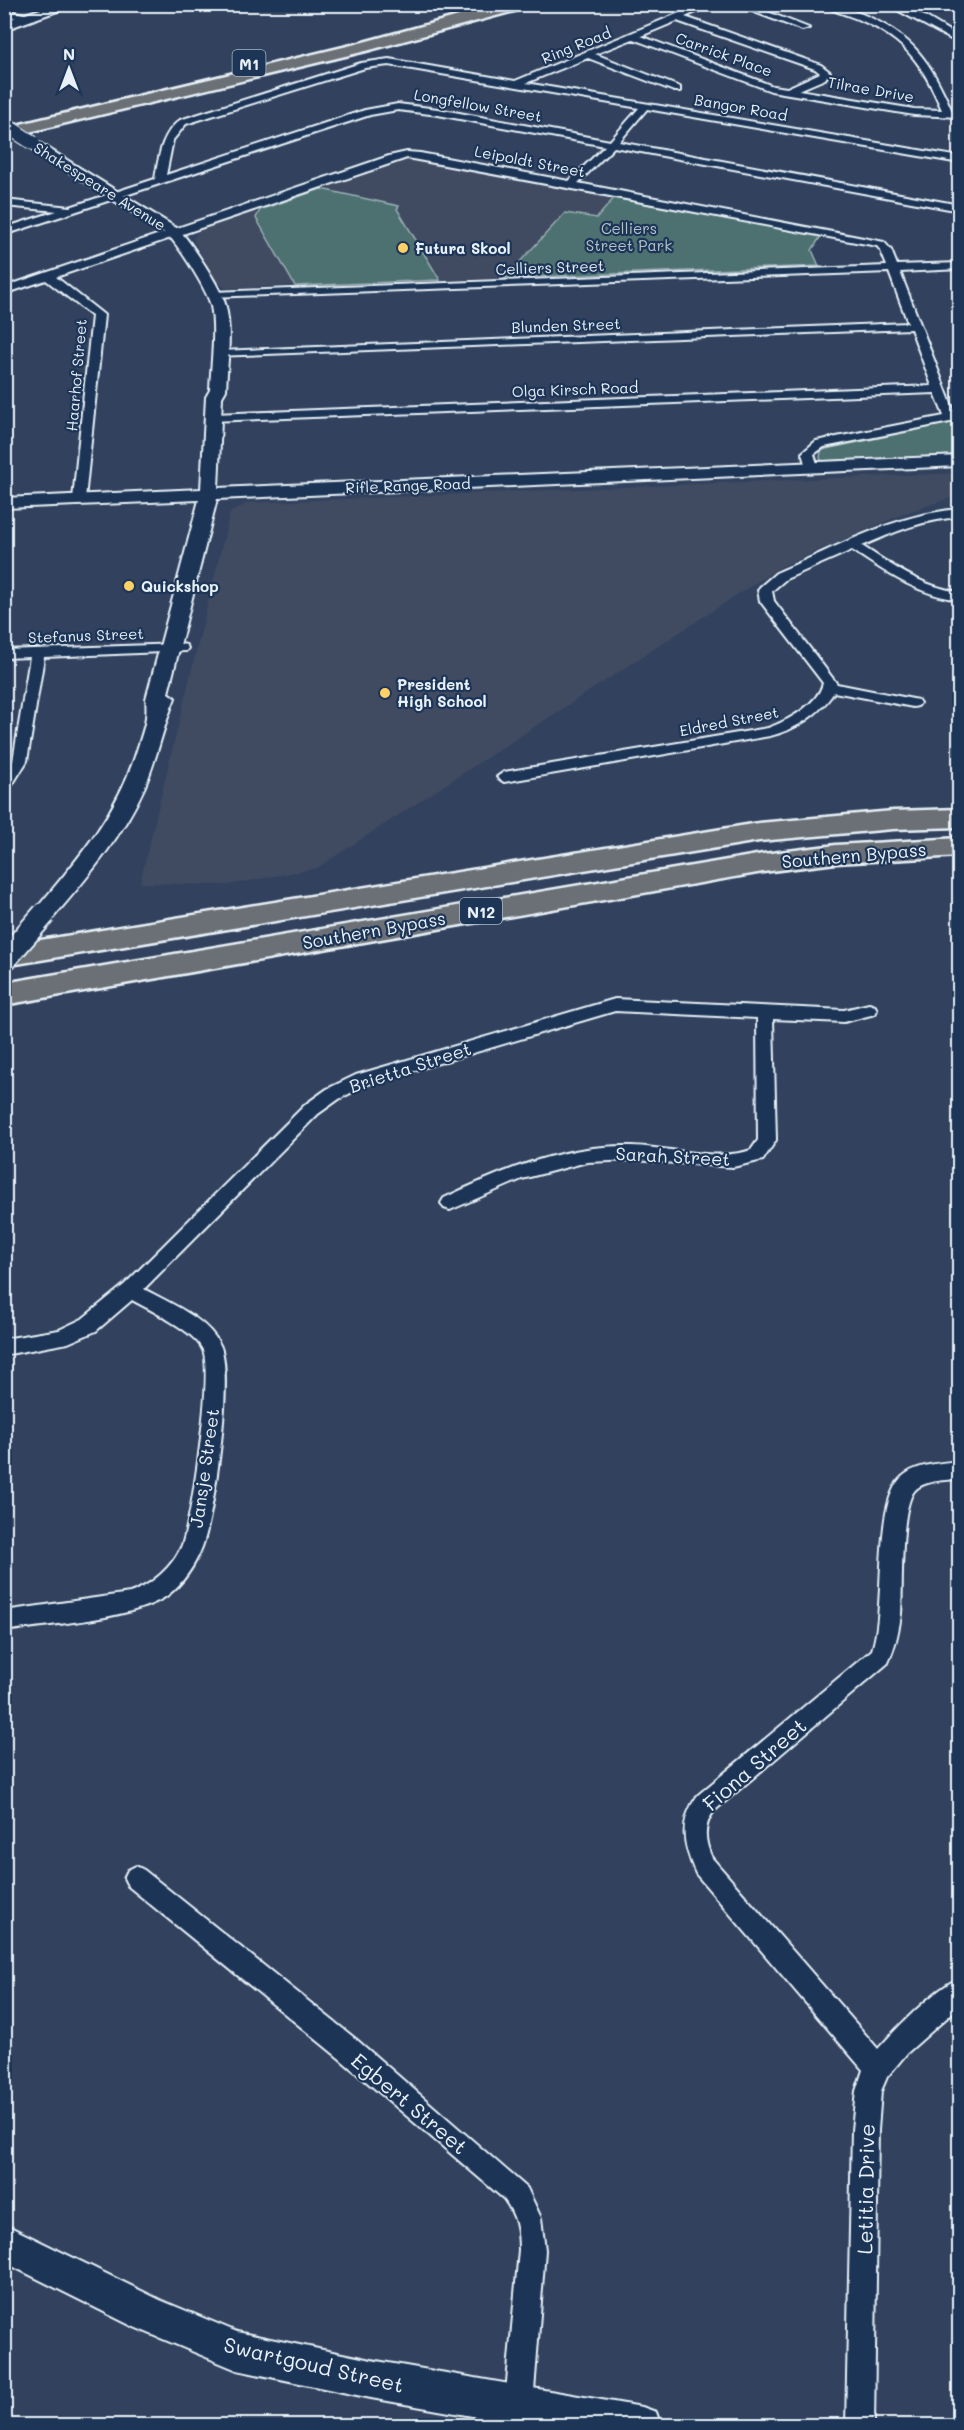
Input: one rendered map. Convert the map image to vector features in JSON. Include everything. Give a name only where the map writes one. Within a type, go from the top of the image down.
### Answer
[{"type":"highway","name":"M1","points":[[4,118],[353,40],[492,4]]},
{"type":"highway","name":"M1","points":[[4,133],[360,48],[523,4]]},
{"type":"highway","name":"Southern Bypass","points":[[4,958],[759,832],[893,820],[960,818]]},
{"type":"highway","name":"Southern Bypass","points":[[4,994],[763,863],[836,854],[959,847]]},
{"type":"street","points":[[4,26],[71,4]]},
{"type":"street","name":"Ring Road","points":[[518,83],[710,4]]},
{"type":"street","points":[[737,4],[805,28]]},
{"type":"street","name":"Tilrae Drive","points":[[825,4],[891,32],[908,45],[922,60],[954,115]]},
{"type":"street","points":[[890,4],[960,41]]},
{"type":"street","points":[[4,12],[26,17]]},
{"type":"street","name":"Carrick Place","points":[[633,36],[766,86],[788,90],[822,77],[825,72],[818,67],[678,18]]},
{"type":"street","points":[[891,32],[932,26]]},
{"type":"street","points":[[589,55],[677,89]]},
{"type":"street","name":"Bangor Road","points":[[160,181],[171,135],[178,124],[364,65],[385,62],[407,63],[960,160]]},
{"type":"street","name":"Tilrae Drive","points":[[788,90],[914,112],[954,115]]},
{"type":"street","points":[[572,184],[612,144],[645,106]]},
{"type":"street","name":"Longfellow Street","points":[[4,232],[389,107],[429,110],[960,208]]},
{"type":"street","name":"Shakespeare Avenue","points":[[4,124],[173,232],[183,242],[214,295],[219,309],[218,390],[221,398],[214,493]]},
{"type":"street","name":"Leipoldt Street","points":[[4,291],[402,156],[420,156],[867,240],[883,247],[938,389],[955,417]]},
{"type":"street","points":[[4,203],[74,209]]},
{"type":"street","name":"Celliers Street","points":[[214,295],[960,266]]},
{"type":"street","name":"Haarhof Street","points":[[48,276],[98,315],[79,499]]},
{"type":"street","name":"Blunden Street","points":[[219,354],[915,326]]},
{"type":"street","name":"Olga Kirsch Road","points":[[218,418],[938,389]]},
{"type":"street","points":[[812,468],[807,453],[816,446],[955,417]]},
{"type":"street","name":"Rifle Range Road","points":[[4,503],[960,461]]},
{"type":"street","points":[[4,958],[99,848],[123,812],[142,769],[157,712],[165,699],[198,543],[214,493]]},
{"type":"street","points":[[913,703],[831,687],[822,670],[767,601],[765,590],[781,576],[918,518],[960,513]]},
{"type":"street","points":[[854,546],[919,587],[940,594],[960,596]]},
{"type":"street","name":"Stefanus Street","points":[[4,654],[175,649]]},
{"type":"street","points":[[4,787],[20,761],[38,653]]},
{"type":"street","name":"Eldred Street","points":[[504,777],[779,730],[794,723],[828,693],[831,687]]},
{"type":"street","points":[[4,761],[20,761]]},
{"type":"street","name":"Brietta Street","points":[[4,1347],[50,1340],[89,1325],[131,1290],[299,1121],[321,1102],[350,1084],[615,1005],[844,1016],[869,1010]]},
{"type":"street","name":"Sarah Street","points":[[450,1203],[508,1178],[594,1154],[632,1153],[726,1160],[759,1154],[767,1140],[765,1012]]},
{"type":"street","name":"Jansje Street","points":[[4,1621],[130,1603],[150,1597],[166,1586],[177,1574],[194,1541],[209,1440],[216,1371],[215,1353],[202,1334],[131,1290]]},
{"type":"street","name":"Fiona Street","points":[[878,2068],[704,1866],[694,1841],[693,1827],[697,1812],[706,1803],[880,1656],[889,1633],[896,1514],[902,1492],[907,1484],[916,1479],[960,1470]]},
{"type":"street","name":"Egbert Street","points":[[136,1878],[348,2049],[513,2190],[522,2201],[532,2235],[532,2250],[519,2404]]},
{"type":"street","name":"Letitia Drive","points":[[860,2426],[867,2100],[878,2068],[960,1989]]},
{"type":"street","name":"Swartgoud Street","points":[[4,2242],[147,2314],[237,2351],[371,2379],[642,2426]]},
{"type":"shaded area","name":"Futura Skool","points":[[422,159],[614,198],[597,219],[565,213],[505,278],[226,288],[217,282],[193,239],[202,228],[252,211],[258,212],[403,160]]},
{"type":"shaded area","name":"President High School","points":[[959,473],[959,495],[905,513],[780,567],[317,868],[227,885],[140,883],[230,513],[248,503]]},
{"type":"green space","points":[[321,189],[399,206],[397,209],[440,280],[295,286],[256,218],[260,210]]},
{"type":"green space","name":"Celliers Street Park","points":[[614,198],[821,236],[812,250],[819,266],[505,278],[565,213],[597,218]]},
{"type":"green space","points":[[959,421],[959,455],[822,461],[820,458],[821,451],[826,449]]},
{"type":"place","name":"Futura Skool","points":[[403,248]]},
{"type":"place","name":"Quickshop","points":[[129,586]]},
{"type":"place","name":"President High School","points":[[385,693]]}]
